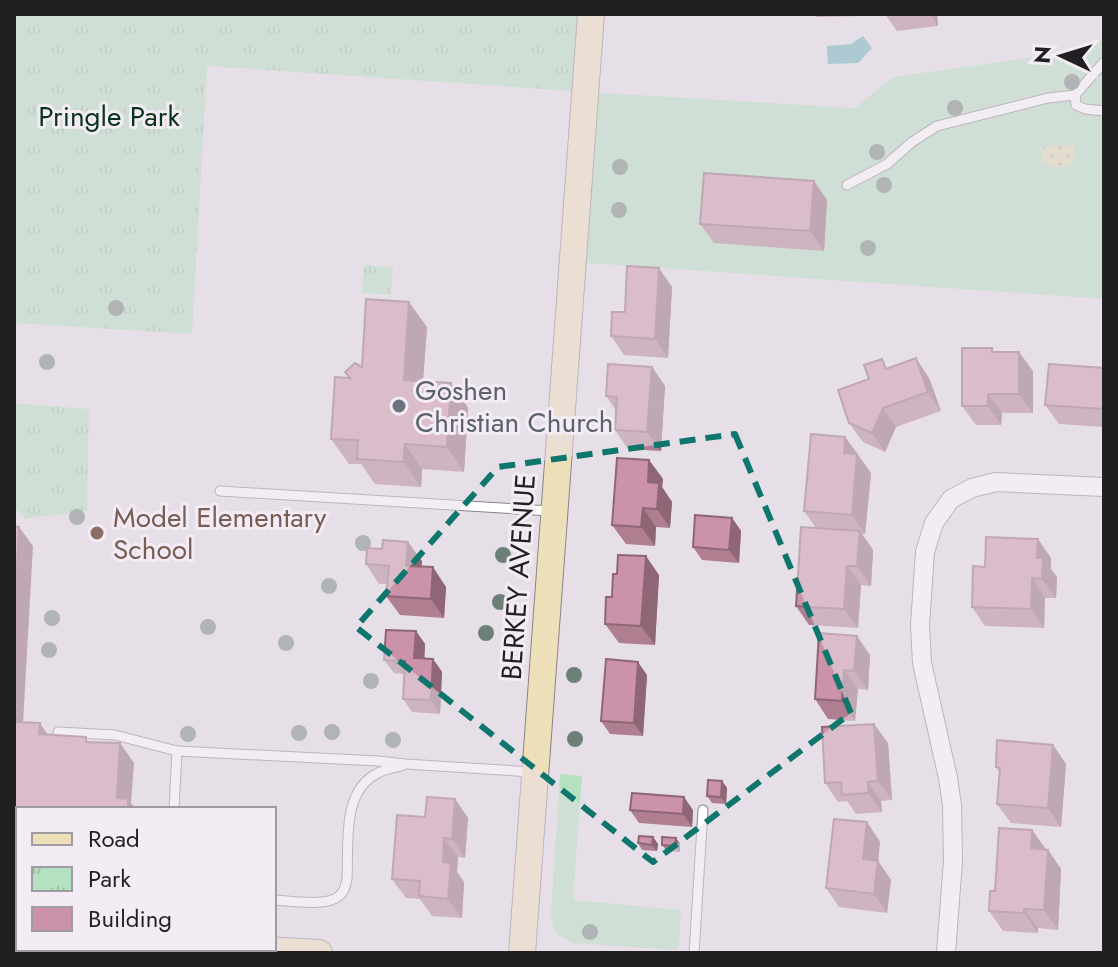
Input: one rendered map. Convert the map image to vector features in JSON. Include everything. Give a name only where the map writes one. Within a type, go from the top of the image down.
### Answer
[{"type":"street","name":"BERKEY AVENUE","points":[[522,953],[591,14]]},
{"type":"street","points":[[946,953],[953,861],[952,805],[924,673],[920,625],[925,552],[934,523],[951,499],[972,488],[996,482],[1104,487]]},
{"type":"street","points":[[276,951],[319,953]]},
{"type":"lane","points":[[847,185],[887,164],[937,126],[1048,98],[1075,95],[1104,62]]},
{"type":"lane","points":[[1075,95],[1076,105],[1104,111]]},
{"type":"lane","points":[[220,491],[555,511]]},
{"type":"lane","points":[[58,732],[115,735],[177,751],[535,772]]},
{"type":"lane","points":[[174,807],[177,751]]},
{"type":"lane","points":[[276,900],[319,902],[339,897],[347,879],[353,798],[360,786],[377,773],[406,764]]},
{"type":"lane","points":[[694,953],[703,810]]},
{"type":"highlighted area","points":[[735,434],[851,713],[653,862],[356,627],[498,467]]},
{"type":"green space","name":"Pringle Park","points":[[14,14],[591,14],[586,92],[207,66],[192,334],[14,323]]},
{"type":"green space","points":[[1104,38],[1104,299],[573,262],[586,92],[855,108],[893,77],[1047,55],[1080,48]]},
{"type":"green space","points":[[364,265],[393,267],[391,295],[362,293]]},
{"type":"green space","points":[[14,403],[89,409],[87,511],[25,519],[14,507]]},
{"type":"green space","points":[[560,774],[582,776],[573,900],[681,910],[676,950],[572,943],[557,934],[551,913]]},
{"type":"sand","points":[[1076,146],[1070,163],[1054,167],[1042,161],[1041,153],[1045,147]]},
{"type":"water","points":[[863,36],[872,48],[858,63],[828,64],[827,46],[851,44]]},
{"type":"building","points":[[704,173],[814,181],[810,231],[700,224]]},
{"type":"building","points":[[627,266],[659,268],[655,339],[611,336],[612,312],[625,312]]},
{"type":"building","name":"Goshen Christian Church","points":[[366,299],[409,302],[404,380],[451,383],[447,447],[405,444],[403,462],[357,459],[358,440],[331,439],[335,377],[350,378],[345,372],[355,363],[362,367]]},
{"type":"building","points":[[962,348],[1019,352],[1019,394],[988,394],[988,406],[962,406]]},
{"type":"building","points":[[916,358],[928,392],[883,408],[872,433],[849,423],[838,390],[869,379],[864,365],[882,359],[886,369]]},
{"type":"building","points":[[608,364],[652,367],[647,432],[615,430],[617,397],[606,396]]},
{"type":"building","points":[[1049,364],[1104,368],[1104,409],[1045,405]]},
{"type":"building","points":[[811,434],[845,437],[844,453],[857,454],[852,515],[804,511]]},
{"type":"building","points":[[617,458],[649,460],[648,482],[659,483],[657,509],[643,508],[641,527],[612,525]]},
{"type":"building","points":[[695,515],[732,518],[729,550],[693,547]]},
{"type":"building","points":[[14,526],[19,527],[14,626]]},
{"type":"building","points":[[801,527],[860,531],[857,566],[847,566],[844,609],[796,606]]},
{"type":"building","points":[[986,537],[1038,539],[1037,558],[1043,558],[1042,579],[1032,578],[1031,609],[972,607],[973,566],[985,567]]},
{"type":"building","points":[[383,540],[408,542],[406,566],[433,567],[431,599],[386,596],[389,566],[366,564],[367,548],[382,549]]},
{"type":"building","points":[[618,555],[646,556],[641,626],[605,624],[606,597],[612,597]]},
{"type":"building","points":[[386,630],[416,631],[414,658],[433,659],[431,700],[403,699],[405,661],[384,660]]},
{"type":"building","points":[[819,633],[857,636],[854,671],[844,670],[842,701],[815,699]]},
{"type":"building","points":[[606,659],[638,662],[634,723],[601,721]]},
{"type":"building","points":[[14,722],[40,723],[39,734],[86,737],[86,742],[120,743],[117,798],[128,799],[128,807],[16,807],[14,831]]},
{"type":"building","points":[[874,724],[878,781],[868,782],[868,793],[842,795],[841,782],[825,783],[822,727]]},
{"type":"building","points":[[997,740],[1053,745],[1048,808],[997,804],[1000,768],[996,767]]},
{"type":"building","points":[[708,780],[722,781],[721,797],[707,796]]},
{"type":"building","points":[[632,793],[684,797],[683,814],[630,810]]},
{"type":"building","points":[[427,797],[455,799],[452,839],[444,838],[443,862],[451,863],[448,899],[419,896],[420,881],[392,879],[397,815],[425,817]]},
{"type":"building","points":[[834,819],[867,822],[863,859],[878,861],[874,894],[826,888]]},
{"type":"building","points":[[999,828],[1032,830],[1031,848],[1048,850],[1044,910],[1024,909],[1024,913],[989,911],[990,891],[995,891]]},
{"type":"building","points":[[639,836],[653,837],[652,845],[638,843]]},
{"type":"building","points":[[662,837],[676,838],[675,846],[662,845]]},
{"type":"place","name":"Goshen Christian Church","points":[[399,406]]},
{"type":"place","name":"Model Elementary School","points":[[97,533]]}]
